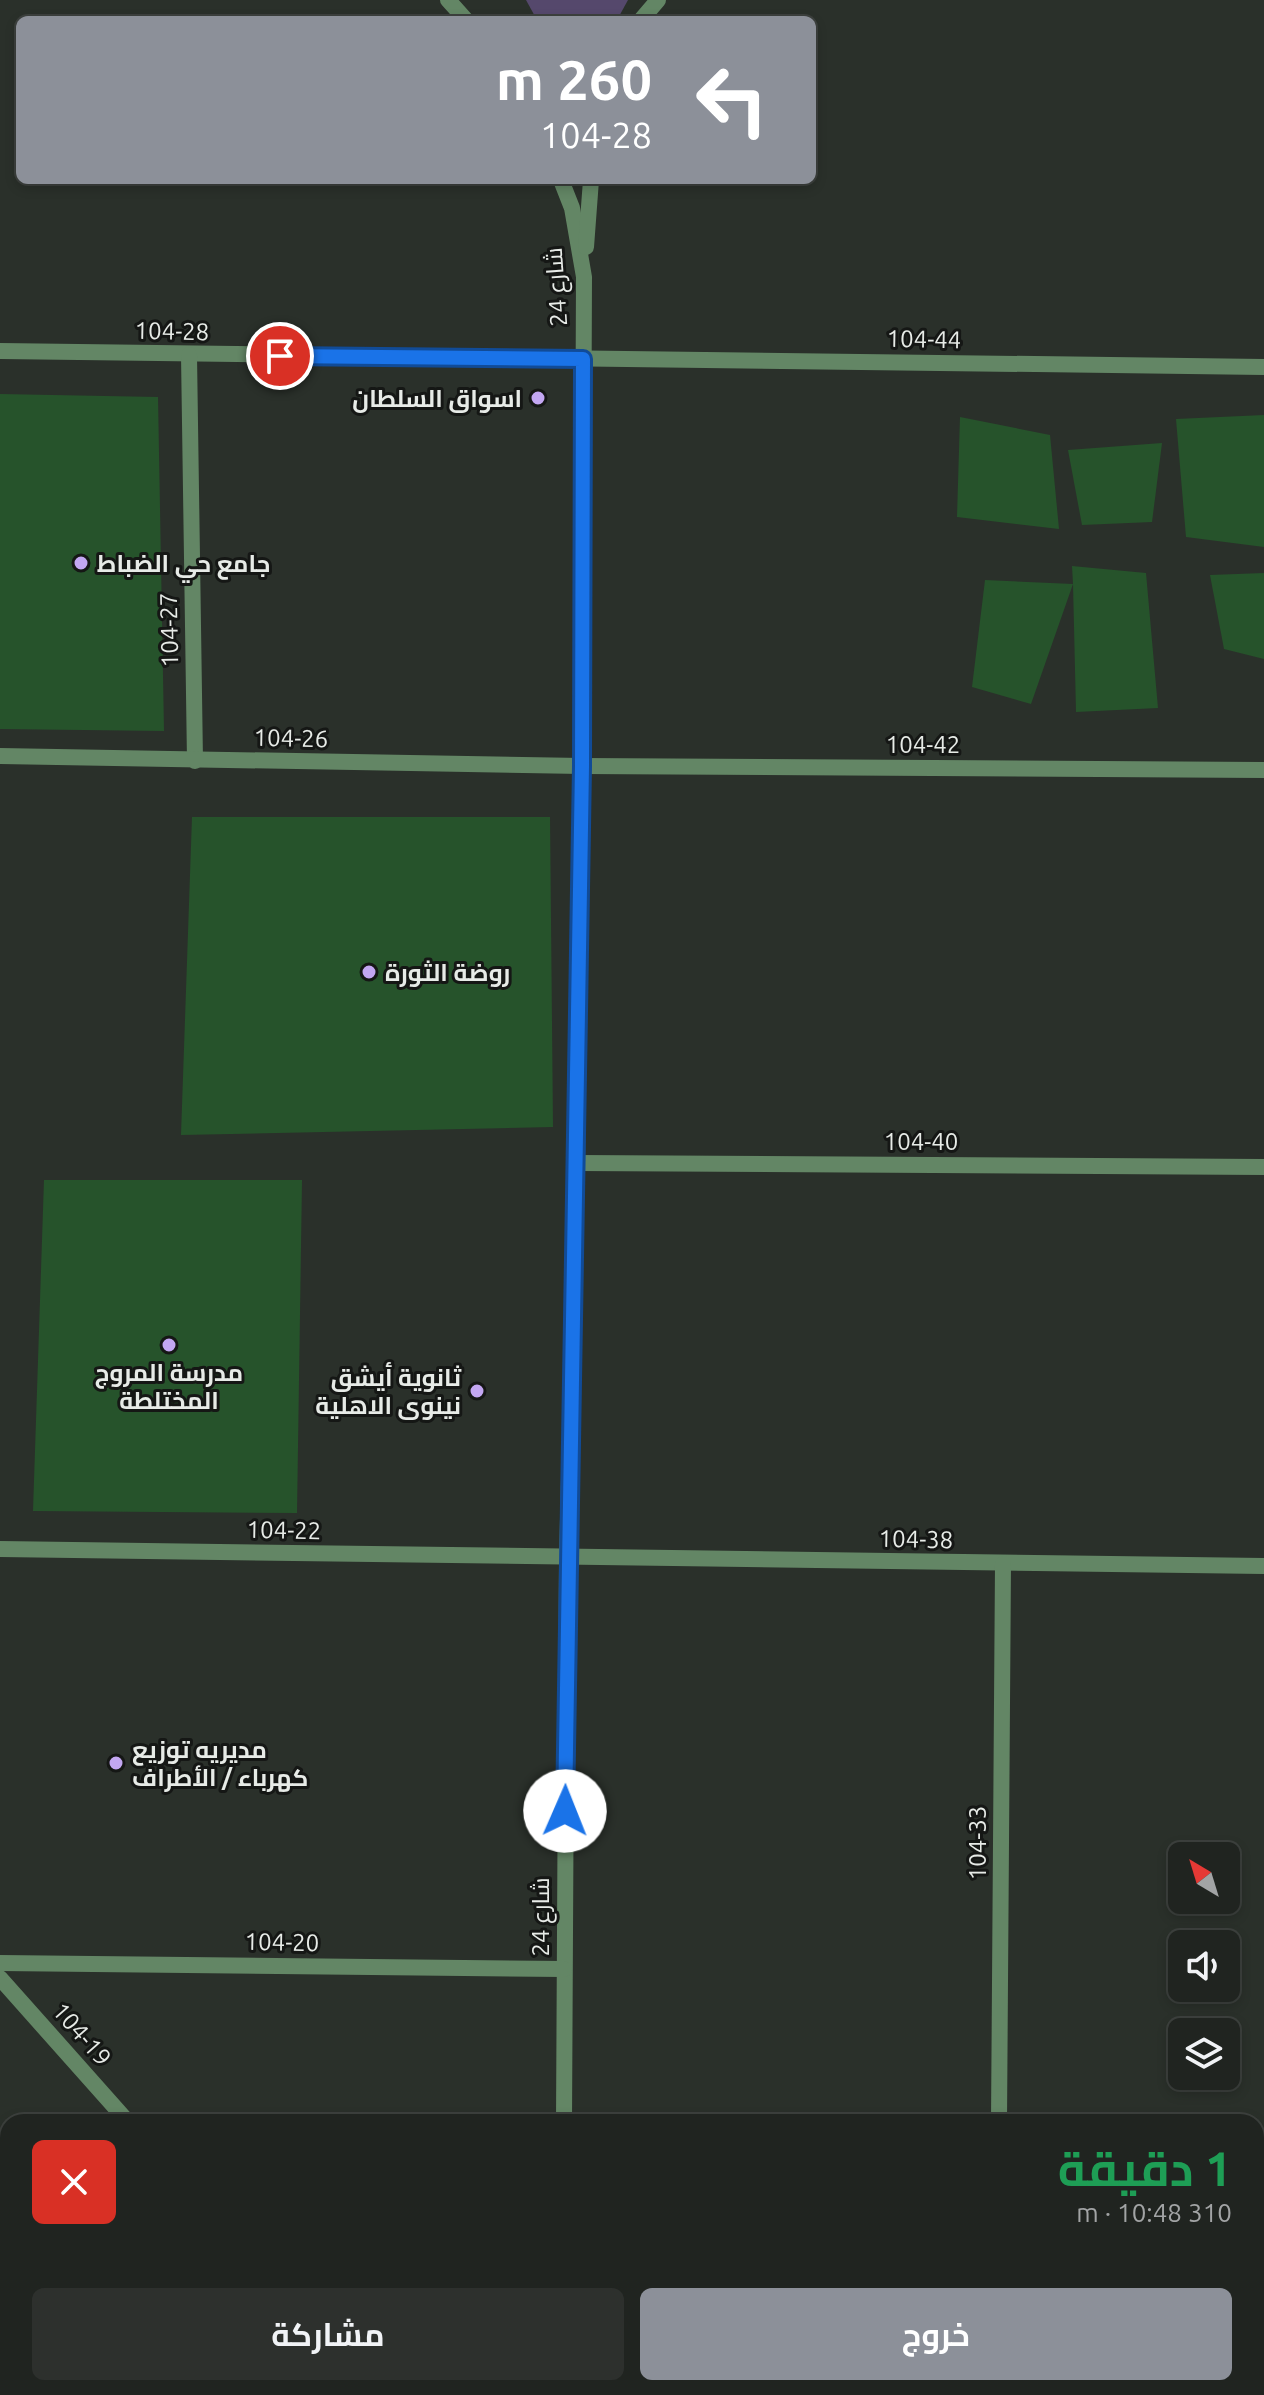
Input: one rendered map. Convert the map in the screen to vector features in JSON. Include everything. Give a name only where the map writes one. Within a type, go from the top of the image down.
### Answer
[{"type":"street","points":[[448,0],[462,16]]},
{"type":"street","points":[[644,16],[658,0]]},
{"type":"street","name":"شارع 24","points":[[563,184],[572,208],[584,277],[582,766],[577,1163],[567,1558],[564,2114]]},
{"type":"street","points":[[584,277],[591,184]]},
{"type":"street","name":"104-28","points":[[0,351],[583,359]]},
{"type":"street","name":"104-27","points":[[189,355],[195,761]]},
{"type":"street","name":"104-44","points":[[583,359],[1264,367]]},
{"type":"street","name":"104-26","points":[[0,756],[582,766]]},
{"type":"street","name":"104-42","points":[[582,766],[1264,770]]},
{"type":"street","name":"104-40","points":[[577,1163],[1264,1167]]},
{"type":"street","name":"104-22","points":[[0,1549],[567,1558]]},
{"type":"street","name":"104-38","points":[[567,1558],[1264,1566]]},
{"type":"street","name":"104-33","points":[[999,2114],[1003,1564]]},
{"type":"street","name":"104-20","points":[[0,1963],[564,1969]]},
{"type":"street","name":"104-19","points":[[0,1978],[121,2114]]},
{"type":"shaded area","points":[[526,0],[628,0],[619,16],[535,16]]},
{"type":"building","name":"جامع حي الضباط","points":[[0,394],[158,397],[164,731],[0,729]]},
{"type":"building","points":[[1264,415],[1264,547],[1186,537],[1176,419]]},
{"type":"building","points":[[960,417],[1050,435],[1059,529],[957,517]]},
{"type":"building","points":[[1162,443],[1152,522],[1082,525],[1068,450]]},
{"type":"building","points":[[1072,566],[1146,573],[1158,708],[1076,712]]},
{"type":"building","points":[[1264,573],[1264,659],[1224,649],[1210,575]]},
{"type":"building","points":[[985,580],[1073,584],[1031,704],[972,687]]},
{"type":"building","name":"روضة الثورة","points":[[192,817],[550,817],[553,1127],[181,1135]]},
{"type":"building","name":"مدرسة المروج المختلطة","points":[[44,1180],[302,1180],[297,1513],[33,1511]]},
{"type":"place","name":"اسواق السلطان","points":[[538,398]]},
{"type":"place","name":"جامع حي الضباط","points":[[81,563]]},
{"type":"place","name":"روضة الثورة","points":[[369,972]]},
{"type":"place","name":"مدرسة المروج المختلطة","points":[[169,1345]]},
{"type":"place","name":"ثانوية أيشق نينوى الاهلية","points":[[477,1391]]},
{"type":"place","name":"مديريه توزيع كهرباء / الأطراف","points":[[116,1763]]},
{"type":"route","points":[[280,356],[583,359],[582,766],[565,1811]]}]
